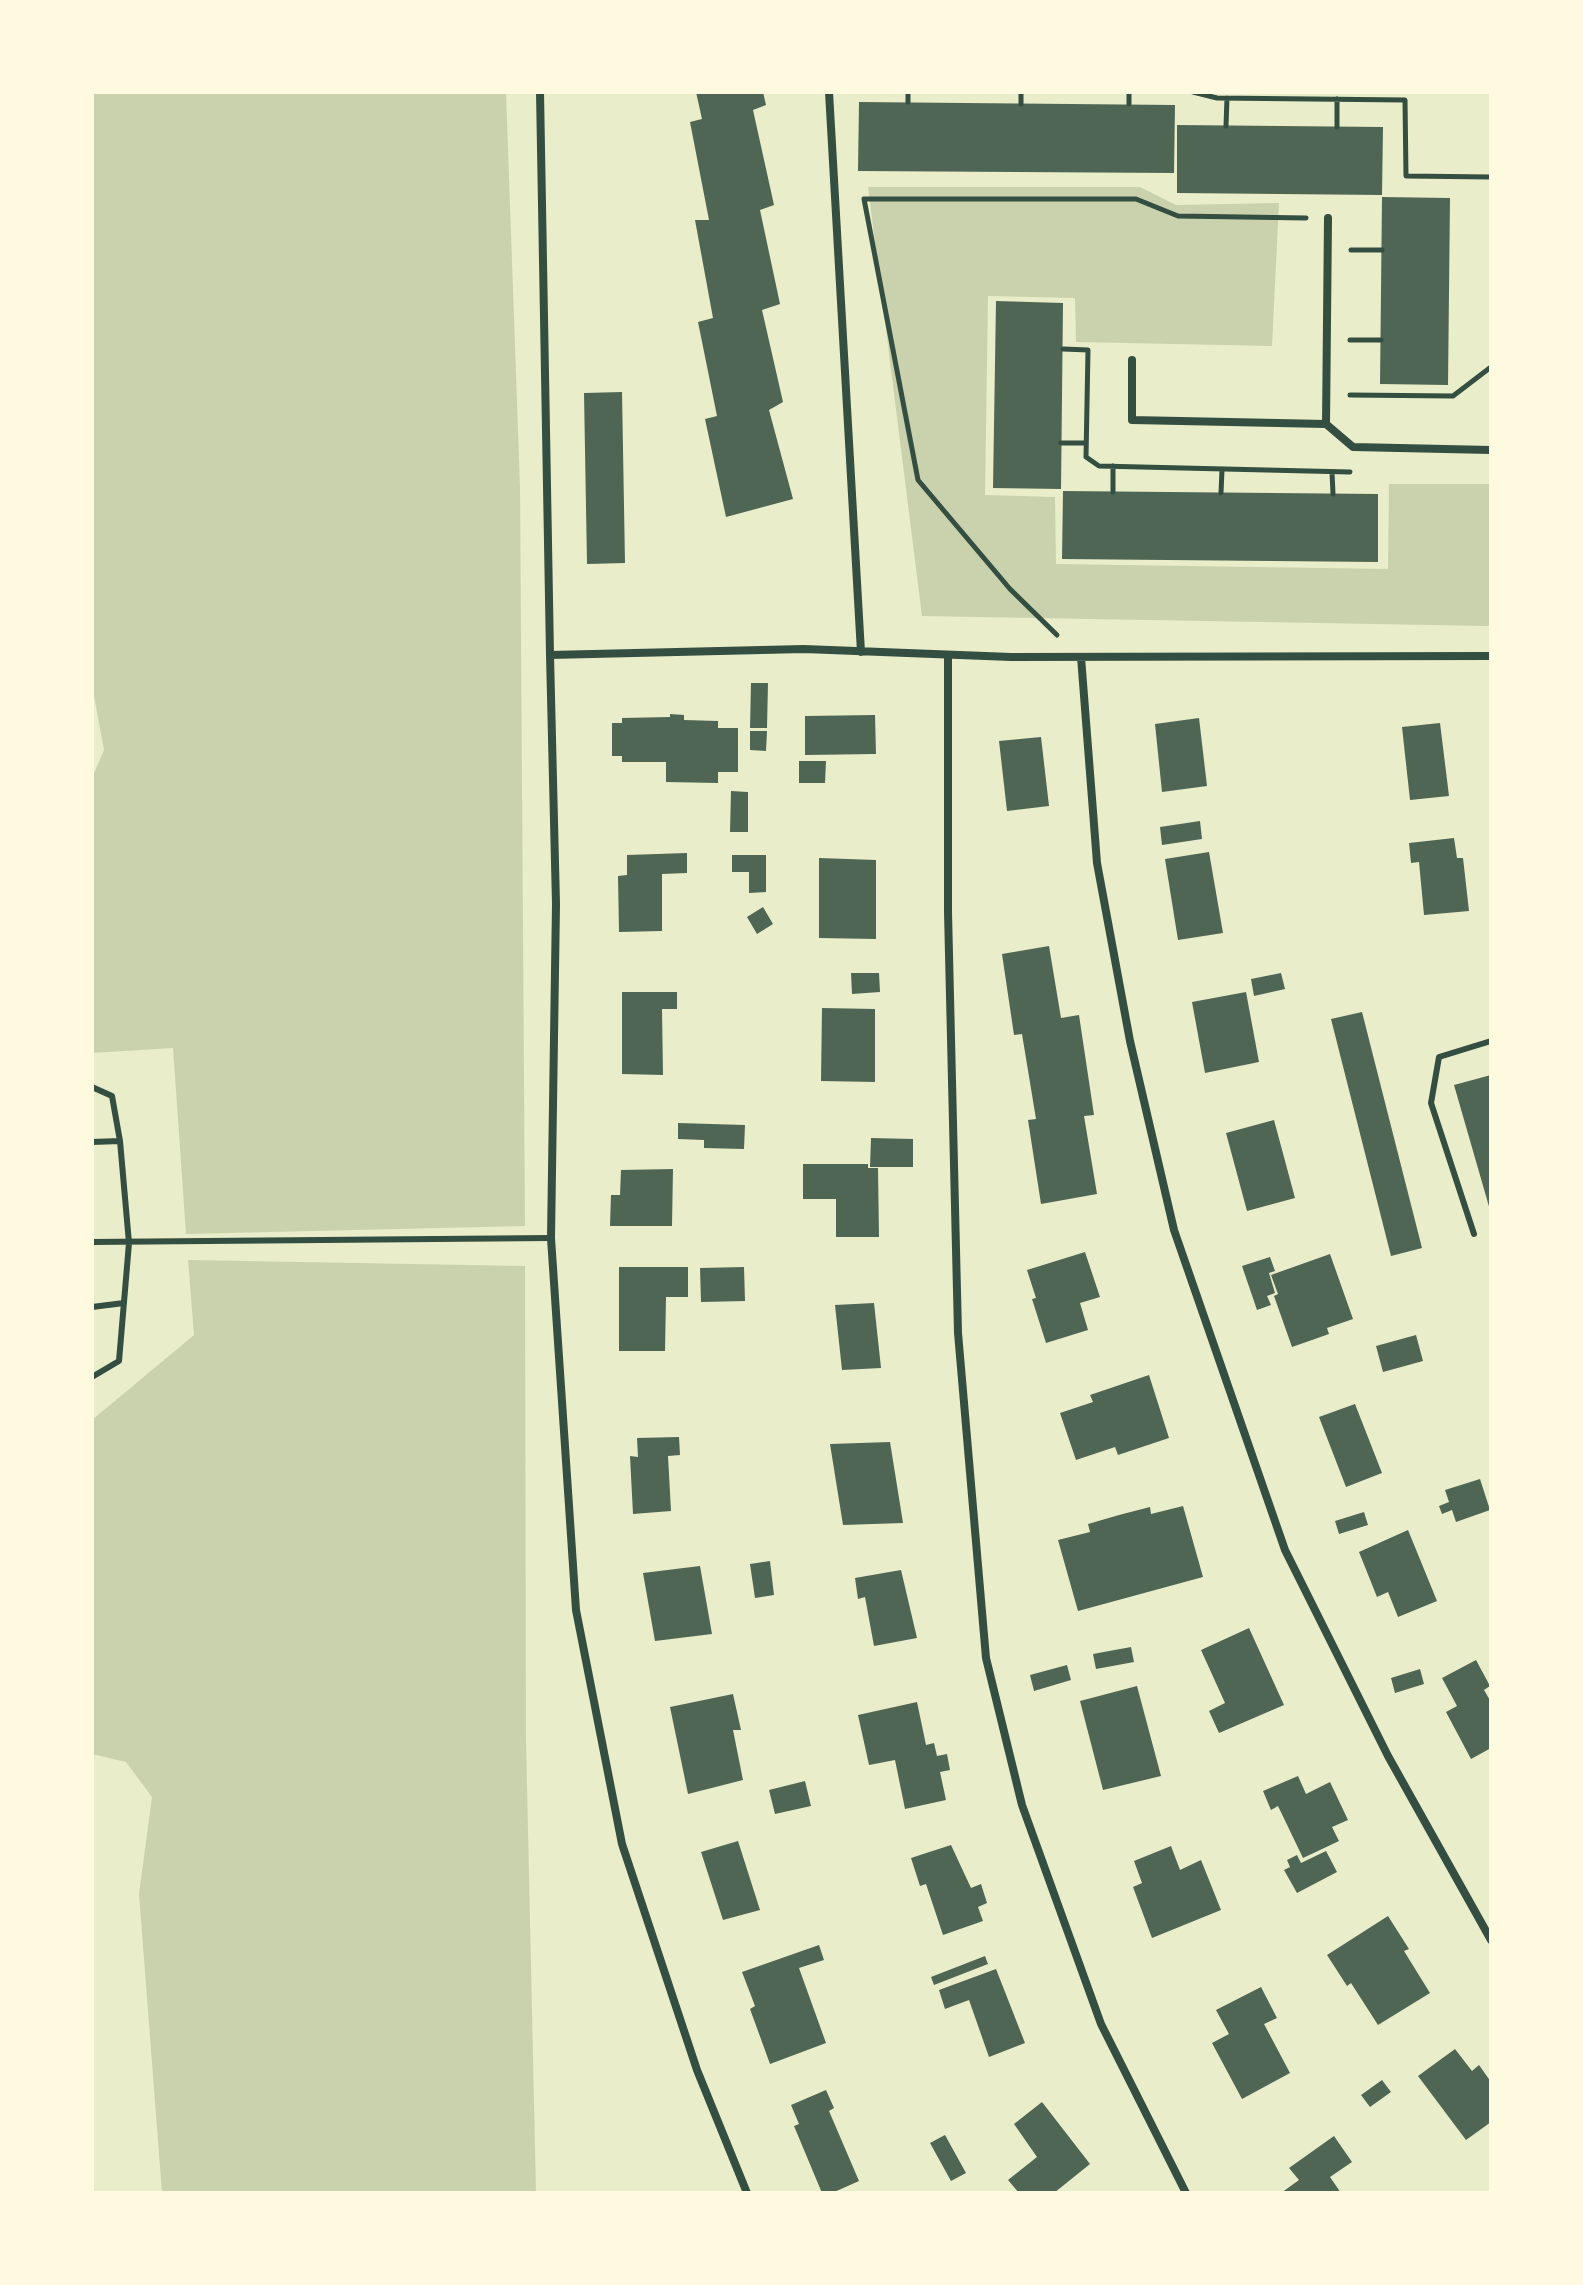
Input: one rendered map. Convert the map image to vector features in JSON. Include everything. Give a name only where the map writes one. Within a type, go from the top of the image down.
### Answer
[{"type":"street","points":[[540,92],[556,904],[551,1238],[576,1610],[622,1844],[697,2070],[747,2193]]},
{"type":"street","points":[[829,92],[861,652]]},
{"type":"street","points":[[1326,424],[1328,218]]},
{"type":"street","points":[[1132,360],[1132,420],[1326,424],[1353,447],[1491,450]]},
{"type":"street","points":[[550,655],[804,649],[1081,657],[1491,656]]},
{"type":"street","points":[[948,655],[948,912],[958,1333],[986,1658],[1022,1805],[1101,2024],[1186,2193]]},
{"type":"street","points":[[1081,657],[1097,863],[1130,1041],[1174,1230],[1285,1550],[1388,1756],[1491,1940]]},
{"type":"lane","points":[[1474,1234],[1431,1103],[1439,1057],[1491,1041]]},
{"type":"lane","points":[[92,1087],[112,1096],[120,1141],[129,1243],[119,1361],[92,1377]]},
{"type":"lane","points":[[92,1142],[120,1141]]},
{"type":"lane","points":[[92,1242],[551,1238]]},
{"type":"lane","points":[[92,1307],[124,1303]]},
{"type":"path","points":[[908,92],[908,102]]},
{"type":"path","points":[[1021,92],[1021,104]]},
{"type":"path","points":[[1129,92],[1129,104]]},
{"type":"path","points":[[1193,92],[1227,98],[1405,100],[1406,176],[1491,177]]},
{"type":"path","points":[[1226,126],[1227,98]]},
{"type":"path","points":[[1337,99],[1337,127]]},
{"type":"path","points":[[864,199],[918,480],[1010,589],[1081,657]]},
{"type":"path","points":[[835,200],[1136,199],[1178,216],[1328,218]]},
{"type":"path","points":[[1063,349],[1088,350],[1086,457],[1099,466],[1364,473]]},
{"type":"path","points":[[1326,394],[1453,396],[1491,367]]},
{"type":"path","points":[[1061,443],[1086,443]]},
{"type":"path","points":[[1113,466],[1113,492]]},
{"type":"path","points":[[1221,493],[1222,469]]},
{"type":"path","points":[[1332,472],[1333,494]]},
{"type":"green space","points":[[92,92],[506,92],[520,487],[525,1226],[186,1234],[173,1048],[92,1053],[92,778],[104,750],[92,685]]},
{"type":"green space","points":[[868,187],[1140,187],[1176,205],[1279,203],[1272,346],[1076,342],[1075,298],[988,296],[985,495],[1055,497],[1056,564],[1388,569],[1389,484],[1491,484],[1491,623],[1488,626],[922,616]]},
{"type":"green space","points":[[188,1260],[525,1266],[526,1740],[536,2193],[162,2193],[139,1894],[152,1797],[126,1762],[92,1754],[92,1420],[194,1335]]},
{"type":"building","points":[[696,92],[763,92],[766,105],[753,110],[774,205],[760,210],[780,304],[762,310],[783,402],[769,410],[793,499],[726,517],[705,419],[717,416],[698,322],[713,318],[695,220],[709,220],[690,122],[702,119]]},
{"type":"building","points":[[859,102],[1175,105],[1174,173],[858,171]]},
{"type":"building","points":[[1177,125],[1383,127],[1382,195],[1177,193]]},
{"type":"building","points":[[1382,197],[1450,198],[1448,385],[1380,384]]},
{"type":"building","points":[[996,301],[1063,303],[1061,489],[993,488]]},
{"type":"building","points":[[622,392],[625,563],[587,564],[584,393]]},
{"type":"building","points":[[1063,491],[1378,494],[1378,562],[1062,559]]},
{"type":"building","points":[[751,683],[768,683],[767,728],[750,728]]},
{"type":"building","points":[[670,714],[684,715],[684,720],[718,721],[718,728],[738,728],[738,772],[718,772],[718,783],[666,782],[666,762],[622,762],[622,756],[612,756],[612,723],[622,723],[622,718],[670,717]]},
{"type":"building","points":[[875,715],[876,754],[805,755],[805,716]]},
{"type":"building","points":[[1199,718],[1207,786],[1162,792],[1155,724]]},
{"type":"building","points":[[1440,723],[1449,796],[1410,800],[1402,727]]},
{"type":"building","points":[[750,731],[767,731],[766,751],[750,750]]},
{"type":"building","points":[[1041,737],[1049,806],[1007,811],[999,741]]},
{"type":"building","points":[[799,761],[826,761],[825,783],[799,783]]},
{"type":"building","points":[[731,791],[748,792],[748,832],[730,832]]},
{"type":"building","points":[[1200,821],[1202,839],[1162,845],[1160,827]]},
{"type":"building","points":[[1454,838],[1457,858],[1463,858],[1469,911],[1424,915],[1419,862],[1411,863],[1409,843]]},
{"type":"building","points":[[1209,852],[1223,933],[1178,940],[1165,859]]},
{"type":"building","points":[[687,853],[687,873],[662,874],[662,931],[619,932],[618,876],[627,875],[627,855]]},
{"type":"building","points":[[732,855],[766,855],[766,892],[749,893],[749,872],[732,872]]},
{"type":"building","points":[[819,858],[876,860],[876,939],[819,938]]},
{"type":"building","points":[[763,907],[773,924],[757,934],[747,917]]},
{"type":"building","points":[[1049,946],[1061,1018],[1079,1015],[1094,1115],[1084,1116],[1097,1194],[1041,1204],[1028,1120],[1036,1119],[1022,1034],[1014,1035],[1002,954]]},
{"type":"building","points":[[851,973],[879,973],[880,992],[852,994]]},
{"type":"building","points":[[1281,973],[1285,989],[1254,996],[1251,979]]},
{"type":"building","points":[[622,992],[677,992],[677,1009],[662,1009],[663,1075],[622,1074]]},
{"type":"building","points":[[1246,992],[1259,1062],[1205,1073],[1192,1002]]},
{"type":"building","points":[[822,1008],[875,1009],[875,1082],[821,1081]]},
{"type":"building","points":[[1362,1012],[1422,1248],[1391,1256],[1331,1019]]},
{"type":"building","points":[[1491,1075],[1491,1210],[1490,1210],[1454,1085]]},
{"type":"building","points":[[1274,1120],[1295,1198],[1247,1211],[1226,1133]]},
{"type":"building","points":[[678,1123],[745,1125],[744,1149],[704,1148],[704,1140],[678,1139]]},
{"type":"building","points":[[871,1138],[913,1139],[913,1167],[870,1167]]},
{"type":"building","points":[[803,1164],[868,1164],[868,1168],[878,1168],[879,1237],[836,1237],[836,1199],[803,1199]]},
{"type":"building","points":[[673,1169],[672,1226],[610,1226],[611,1195],[620,1195],[621,1170]]},
{"type":"building","points":[[1085,1252],[1100,1297],[1080,1303],[1088,1330],[1046,1343],[1032,1299],[1036,1298],[1027,1270]]},
{"type":"building","points":[[1330,1254],[1353,1319],[1327,1328],[1329,1334],[1292,1347],[1274,1296],[1278,1294],[1271,1275]]},
{"type":"building","points":[[1270,1257],[1275,1271],[1269,1273],[1275,1293],[1267,1296],[1271,1305],[1257,1310],[1242,1266]]},
{"type":"building","points":[[619,1267],[688,1267],[688,1297],[666,1297],[665,1351],[619,1351]]},
{"type":"building","points":[[744,1267],[745,1301],[701,1302],[700,1268]]},
{"type":"building","points":[[874,1303],[881,1368],[842,1370],[835,1305]]},
{"type":"building","points":[[1416,1335],[1423,1361],[1383,1372],[1376,1346]]},
{"type":"building","points":[[1149,1375],[1169,1438],[1118,1455],[1115,1447],[1076,1460],[1060,1413],[1093,1402],[1090,1395]]},
{"type":"building","points":[[1355,1404],[1382,1473],[1346,1487],[1319,1417]]},
{"type":"building","points":[[679,1437],[680,1455],[668,1456],[671,1511],[633,1514],[630,1456],[638,1457],[637,1438]]},
{"type":"building","points":[[890,1442],[903,1523],[843,1525],[830,1444]]},
{"type":"building","points":[[1480,1479],[1490,1510],[1456,1522],[1452,1510],[1442,1514],[1439,1506],[1449,1502],[1445,1490]]},
{"type":"building","points":[[1183,1506],[1203,1577],[1078,1611],[1058,1540],[1090,1532],[1088,1524],[1119,1515],[1150,1507],[1151,1514]]},
{"type":"building","points":[[1364,1512],[1368,1525],[1339,1534],[1335,1521]]},
{"type":"building","points":[[1408,1530],[1437,1601],[1398,1617],[1388,1592],[1377,1597],[1359,1552]]},
{"type":"building","points":[[770,1561],[774,1595],[755,1598],[750,1564]]},
{"type":"building","points":[[700,1566],[712,1634],[655,1641],[643,1573]]},
{"type":"building","points":[[901,1570],[917,1638],[874,1646],[865,1597],[858,1599],[855,1578]]},
{"type":"building","points":[[1249,1628],[1284,1705],[1219,1733],[1209,1711],[1225,1703],[1201,1650]]},
{"type":"building","points":[[1131,1647],[1134,1662],[1096,1669],[1093,1654]]},
{"type":"building","points":[[1476,1660],[1490,1686],[1484,1690],[1491,1702],[1491,1748],[1471,1759],[1446,1712],[1457,1706],[1442,1678]]},
{"type":"building","points":[[1067,1665],[1071,1680],[1034,1691],[1030,1675]]},
{"type":"building","points":[[1420,1669],[1424,1684],[1395,1693],[1391,1678]]},
{"type":"building","points":[[1137,1686],[1161,1776],[1103,1790],[1080,1701]]},
{"type":"building","points":[[733,1694],[741,1730],[733,1730],[743,1780],[688,1794],[670,1707]]},
{"type":"building","points":[[917,1702],[926,1745],[934,1743],[937,1756],[947,1754],[950,1770],[940,1772],[946,1800],[905,1809],[895,1760],[869,1765],[858,1715]]},
{"type":"building","points":[[1298,1776],[1306,1794],[1330,1782],[1348,1820],[1332,1827],[1339,1841],[1303,1858],[1278,1806],[1271,1810],[1263,1791]]},
{"type":"building","points":[[805,1781],[811,1806],[775,1814],[769,1790]]},
{"type":"building","points":[[738,1841],[760,1910],[723,1920],[701,1852]]},
{"type":"building","points":[[951,1845],[971,1888],[981,1884],[987,1903],[978,1907],[983,1921],[943,1935],[926,1884],[920,1886],[911,1858]]},
{"type":"building","points":[[1171,1846],[1180,1870],[1201,1860],[1221,1910],[1152,1938],[1133,1887],[1142,1883],[1134,1861]]},
{"type":"building","points":[[1326,1851],[1337,1872],[1297,1893],[1284,1870],[1290,1867],[1287,1860],[1297,1855],[1301,1863]]},
{"type":"building","points":[[1388,1916],[1409,1949],[1404,1951],[1430,1993],[1378,2025],[1351,1983],[1347,1986],[1327,1955]]},
{"type":"building","points":[[819,1945],[824,1960],[799,1968],[826,2043],[770,2064],[750,2009],[755,2006],[742,1972]]},
{"type":"building","points":[[985,1956],[988,1964],[934,1985],[931,1977]]},
{"type":"building","points":[[996,1969],[1025,2043],[989,2057],[969,2000],[945,2009],[939,1990]]},
{"type":"building","points":[[1261,1987],[1277,2018],[1264,2024],[1290,2073],[1242,2099],[1212,2043],[1229,2034],[1216,2010]]},
{"type":"building","points":[[1455,2049],[1472,2071],[1479,2065],[1491,2082],[1491,2122],[1466,2140],[1418,2076]]},
{"type":"building","points":[[1382,2080],[1391,2092],[1370,2107],[1361,2095]]},
{"type":"building","points":[[826,2090],[834,2108],[829,2111],[859,2181],[832,2193],[822,2193],[794,2126],[799,2124],[791,2105]]},
{"type":"building","points":[[1042,2102],[1090,2164],[1054,2193],[1019,2193],[1008,2180],[1037,2157],[1014,2124]]},
{"type":"building","points":[[945,2135],[966,2173],[951,2181],[930,2143]]},
{"type":"building","points":[[1334,2136],[1352,2162],[1330,2177],[1341,2193],[1281,2193],[1299,2180],[1289,2168]]}]
